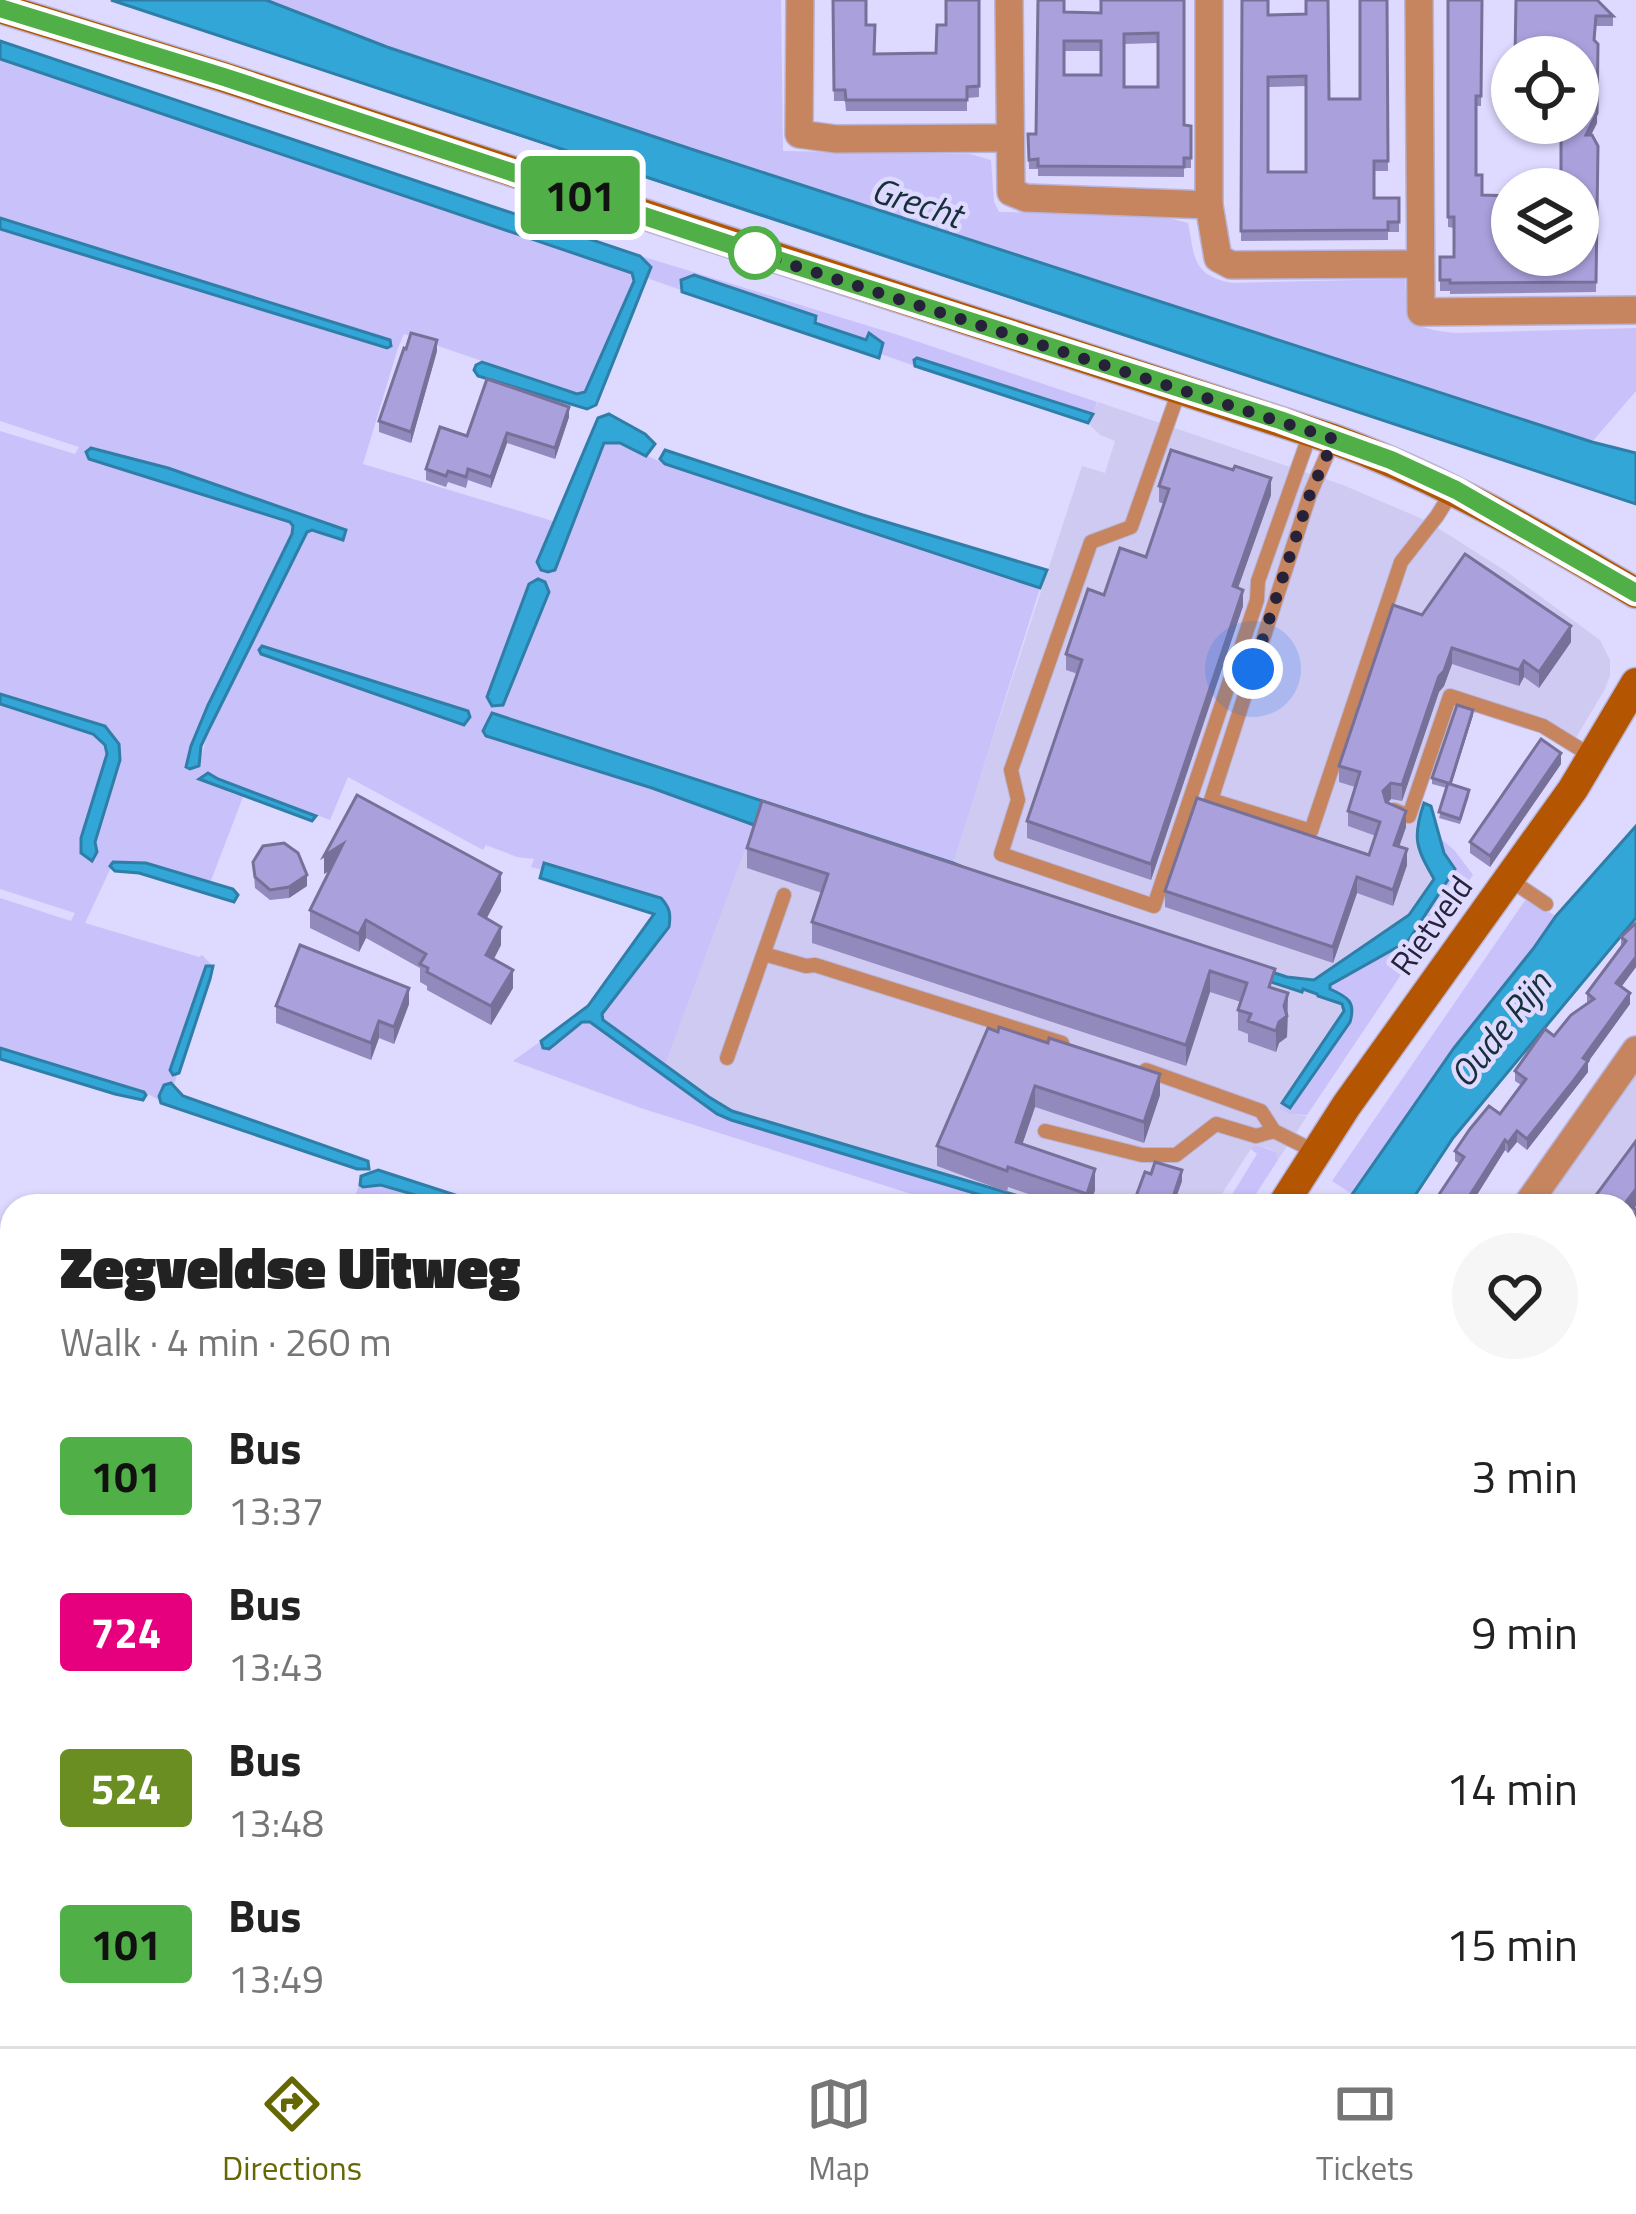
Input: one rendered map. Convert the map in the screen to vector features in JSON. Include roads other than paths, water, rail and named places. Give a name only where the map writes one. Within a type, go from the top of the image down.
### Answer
[{"type":"street","points":[[800,0],[800,134],[836,139],[1010,138]]},
{"type":"street","points":[[1009,0],[1011,192],[1026,198],[1210,206]]},
{"type":"street","points":[[1209,0],[1210,206],[1218,258],[1231,265],[1420,263]]},
{"type":"street","points":[[1419,0],[1421,312],[1636,310]]},
{"type":"street","points":[[0,8],[1322,435],[1454,489],[1636,593]]},
{"type":"street","name":"Rietveld","points":[[1290,1194],[1594,758],[1636,683]]},
{"type":"street","points":[[1534,1194],[1636,1050]]},
{"type":"lane","points":[[1180,388],[1131,527],[1090,542],[1011,770],[1018,800],[1001,854],[1132,899],[1154,906],[1257,600],[1258,581],[1322,435]]},
{"type":"lane","points":[[1322,435],[1310,494],[1211,800],[1311,831],[1400,562],[1454,489]]},
{"type":"lane","points":[[1394,811],[1409,816],[1450,696],[1543,726],[1594,758]]},
{"type":"lane","points":[[1508,879],[1546,904]]},
{"type":"lane","points":[[727,1058],[784,895]]},
{"type":"lane","points":[[764,954],[806,966],[815,964],[1070,1046]]},
{"type":"lane","points":[[1136,1067],[1261,1111],[1274,1131],[1316,1152]]},
{"type":"lane","points":[[1046,1131],[1142,1155],[1176,1155],[1216,1124],[1256,1136],[1274,1131]]},
{"type":"water","points":[[111,0],[266,0],[387,47],[691,149],[1636,453],[1636,504],[682,191]]},
{"type":"water","points":[[0,41],[640,256],[651,267],[596,405],[587,409],[478,376],[474,370],[482,362],[577,394],[585,392],[634,281],[632,273],[0,59]]},
{"type":"water","points":[[0,218],[390,340],[391,346],[0,229]]},
{"type":"water","points":[[694,275],[816,316],[815,323],[866,340],[869,333],[883,343],[879,358],[682,292],[681,280]]},
{"type":"water","points":[[917,358],[1093,414],[1088,423],[915,366]]},
{"type":"water","points":[[609,414],[655,444],[646,456],[620,443],[604,443],[555,570],[541,570],[537,562],[598,418]]},
{"type":"water","points":[[91,448],[168,468],[346,530],[343,540],[307,532],[201,746],[199,766],[190,769],[186,767],[191,746],[208,705],[293,526],[89,459],[86,452]]},
{"type":"water","points":[[665,450],[1047,570],[1040,588],[665,464],[660,459]]},
{"type":"water","points":[[538,579],[549,592],[503,705],[492,706],[487,697],[529,584]]},
{"type":"water","points":[[262,646],[468,711],[470,717],[464,725],[261,654]]},
{"type":"water","points":[[0,694],[105,726],[119,744],[120,760],[92,861],[81,853],[81,838],[107,754],[105,745],[93,734],[0,704]]},
{"type":"water","points":[[492,713],[1287,977],[1314,980],[1409,915],[1434,879],[1418,842],[1424,803],[1431,806],[1444,853],[1455,869],[1408,941],[1330,985],[1349,1001],[1350,1022],[1290,1108],[1282,1103],[1344,1011],[1342,1004],[757,818],[754,825],[486,736],[483,731]]},
{"type":"water","points":[[208,773],[316,816],[312,821],[199,779]]},
{"type":"water","name":"Oude Rijn","points":[[1636,826],[1636,918],[1453,1138],[1416,1194],[1352,1194],[1454,1048],[1556,916]]},
{"type":"water","points":[[113,862],[146,863],[233,889],[238,895],[234,902],[139,873],[115,871],[110,866]]},
{"type":"water","points":[[544,863],[661,898],[669,911],[669,927],[602,1014],[603,1020],[709,1097],[732,1111],[1012,1194],[977,1194],[731,1120],[590,1022],[582,1022],[549,1049],[543,1048],[541,1041],[588,1006],[654,914],[540,878]]},
{"type":"water","points":[[206,966],[213,966],[210,979],[179,1073],[173,1075],[170,1070]]},
{"type":"water","points":[[0,1048],[146,1095],[143,1100],[115,1094],[0,1059]]},
{"type":"water","points":[[171,1083],[183,1096],[368,1161],[369,1169],[357,1169],[161,1103],[164,1085]]},
{"type":"water","points":[[378,1170],[452,1194],[363,1187],[361,1176]]},
{"type":"water label","name":"Grecht","points":[[917,202]]}]
